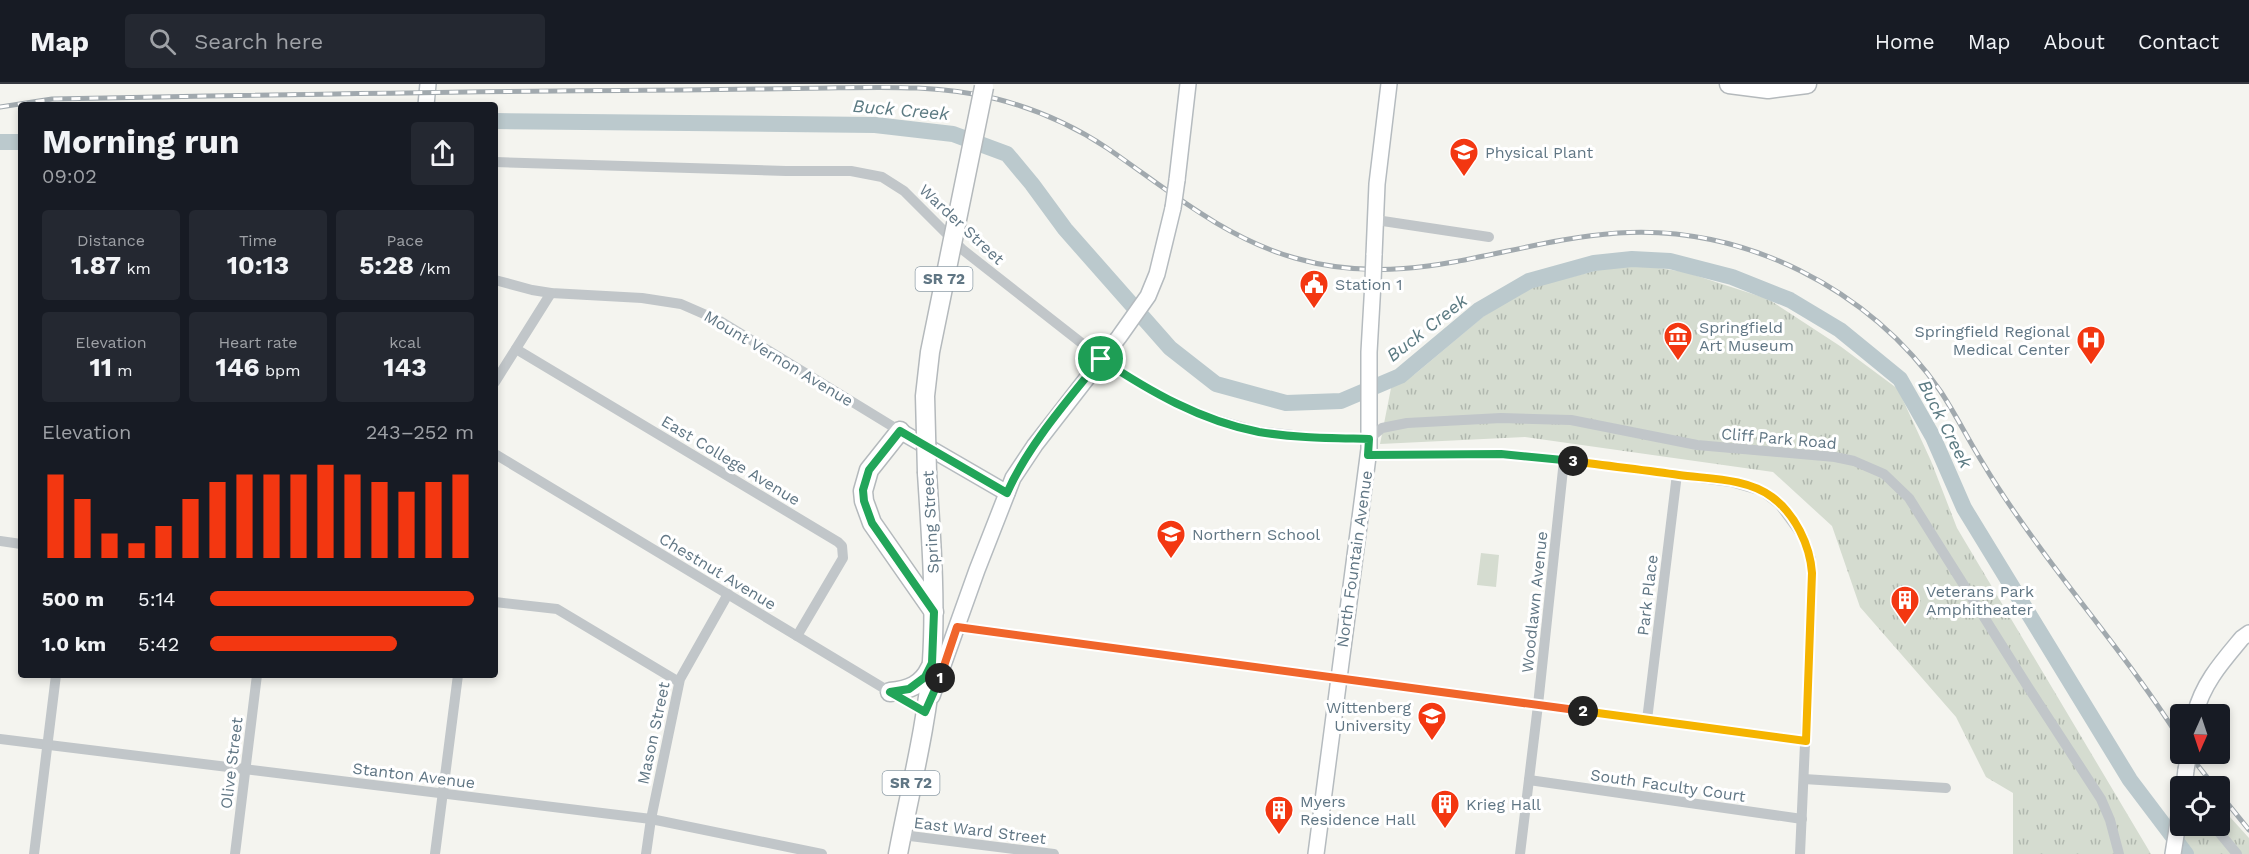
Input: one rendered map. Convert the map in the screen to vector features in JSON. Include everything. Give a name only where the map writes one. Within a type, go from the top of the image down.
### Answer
[{"type":"main road","points":[[426,102],[428,84]]},
{"type":"main road","points":[[925,712],[1013,478],[1035,445],[1148,296],[1156,275],[1173,208],[1188,84]]},
{"type":"main road","name":"North Fountain Avenue","points":[[1316,854],[1368,455],[1369,352],[1378,183],[1389,84]]},
{"type":"main road","points":[[1729,84],[1768,89],[1806,84]]},
{"type":"main road","name":"Spring Street","points":[[925,712],[932,663],[934,612],[927,473],[926,396],[930,352],[984,86]]},
{"type":"main road","points":[[900,431],[869,470],[863,490],[864,501],[872,523],[934,612]]},
{"type":"main road","name":"Mount Vernon Avenue","points":[[900,431],[1007,493]]},
{"type":"main road","points":[[2198,704],[2210,677],[2242,638],[2249,633]]},
{"type":"main road","points":[[890,692],[901,691],[916,685],[925,677],[932,663]]},
{"type":"main road","name":"SR 72","points":[[898,854],[925,712]]},
{"type":"main road","points":[[2173,854],[2176,836]]},
{"type":"street","name":"Warder Street","points":[[498,162],[851,171],[882,177],[904,191],[963,250],[1101,359],[1150,390],[1231,425],[1279,435],[1369,439]]},
{"type":"street","points":[[1376,220],[1489,237]]},
{"type":"street","name":"Mount Vernon Avenue","points":[[498,281],[551,293],[667,300],[699,310],[900,431]]},
{"type":"street","points":[[498,377],[551,293]]},
{"type":"street","name":"East College Avenue","points":[[516,349],[842,546],[843,558],[797,636]]},
{"type":"street","name":"Cliff Park Road","points":[[1369,439],[1382,428],[1407,423],[1478,418],[1552,418],[1722,448],[1835,457],[1871,467],[1884,474],[1910,498],[2101,799],[2110,820],[2119,854]]},
{"type":"street","points":[[1368,455],[1501,454],[1564,460],[1731,482],[1762,491],[1779,504],[1798,528],[1809,548],[1812,573],[1800,854]]},
{"type":"street","name":"Chestnut Avenue","points":[[498,456],[925,712]]},
{"type":"street","name":"Woodlawn Avenue","points":[[1520,854],[1564,460]]},
{"type":"street","name":"Park Place","points":[[1647,720],[1677,474]]},
{"type":"street","points":[[0,541],[18,544]]},
{"type":"street","name":"Mason Street","points":[[646,854],[679,682],[728,594]]},
{"type":"street","points":[[498,602],[557,609],[679,682]]},
{"type":"street","points":[[957,627],[1806,741]]},
{"type":"street","points":[[34,854],[56,678]]},
{"type":"street","name":"Olive Street","points":[[235,854],[257,678]]},
{"type":"street","points":[[435,854],[458,678]]},
{"type":"street","name":"Stanton Avenue","points":[[0,739],[651,819],[822,854]]},
{"type":"street","points":[[1804,779],[1946,788]]},
{"type":"street","name":"South Faculty Court","points":[[1529,780],[1802,819]]},
{"type":"street","name":"East Ward Street","points":[[902,835],[1054,854]]},
{"type":"street","points":[[2222,836],[2237,854]]},
{"type":"green space","points":[[1639,265],[1685,272],[1768,299],[1840,346],[1898,389],[1931,461],[1957,528],[2151,854],[2013,854],[2013,793],[1986,777],[1956,717],[1860,607],[1832,526],[1773,472],[1525,437],[1380,444],[1391,388],[1415,374],[1484,316],[1529,288],[1602,269]]},
{"type":"green space","points":[[1481,553],[1499,555],[1496,587],[1477,585]]},
{"type":"green space","points":[[2230,817],[2249,838],[2249,854],[2172,854],[2178,836],[2230,836]]},
{"type":"waterway","name":"Buck Creek","points":[[498,121],[875,125],[953,134],[1007,154],[1065,229],[1170,348],[1216,384],[1286,403],[1341,401],[1400,376],[1479,310],[1529,281],[1594,263],[1632,259],[1670,261],[1732,277],[1790,300],[1840,330],[1900,379],[1933,437],[1964,508],[2130,780],[2186,854]]},
{"type":"waterway","name":"Buck Creek","points":[[0,142],[18,142]]},
{"type":"railway","points":[[32,102],[52,99],[446,92],[871,87],[934,89],[997,99],[1054,119],[1107,148],[1174,196],[1244,238],[1295,258],[1338,267],[1379,270],[1418,267],[1576,238],[1618,233],[1665,233],[1711,240],[1756,252],[1800,270],[1841,294],[1878,322],[1912,355],[1941,392],[1990,475],[2017,515],[2130,666],[2170,724]]},
{"type":"railway","points":[[0,107],[18,104]]},
{"type":"railway","points":[[2197,764],[2206,776]]},
{"type":"railway","points":[[2230,806],[2249,830]]},
{"type":"place","name":"Physical Plant","points":[[1464,178]]},
{"type":"place","name":"Station 1","points":[[1314,310]]},
{"type":"place","name":"Springfield Art Museum","points":[[1678,362]]},
{"type":"place","name":"Springfield Regional Medical Center","points":[[2091,366]]},
{"type":"place","name":"Northern School","points":[[1171,560]]},
{"type":"place","name":"Veterans Park Amphitheater","points":[[1905,626]]},
{"type":"place","name":"Wittenberg University","points":[[1432,742]]},
{"type":"place","name":"Krieg Hall","points":[[1445,830]]},
{"type":"place","name":"Myers Residence Hall","points":[[1279,836]]},
{"type":"route","points":[[1101,359],[1150,390],[1211,418],[1231,425],[1279,435],[1369,439],[1368,455],[1501,454],[1549,458],[1731,482],[1762,491],[1772,497],[1791,519],[1809,548],[1811,559],[1806,741],[957,627],[941,675],[925,712],[913,706],[890,692],[909,689],[925,677],[932,663],[934,612],[866,512],[863,490],[869,470],[900,431],[1007,493],[1013,478],[1035,445],[1101,359]]}]
